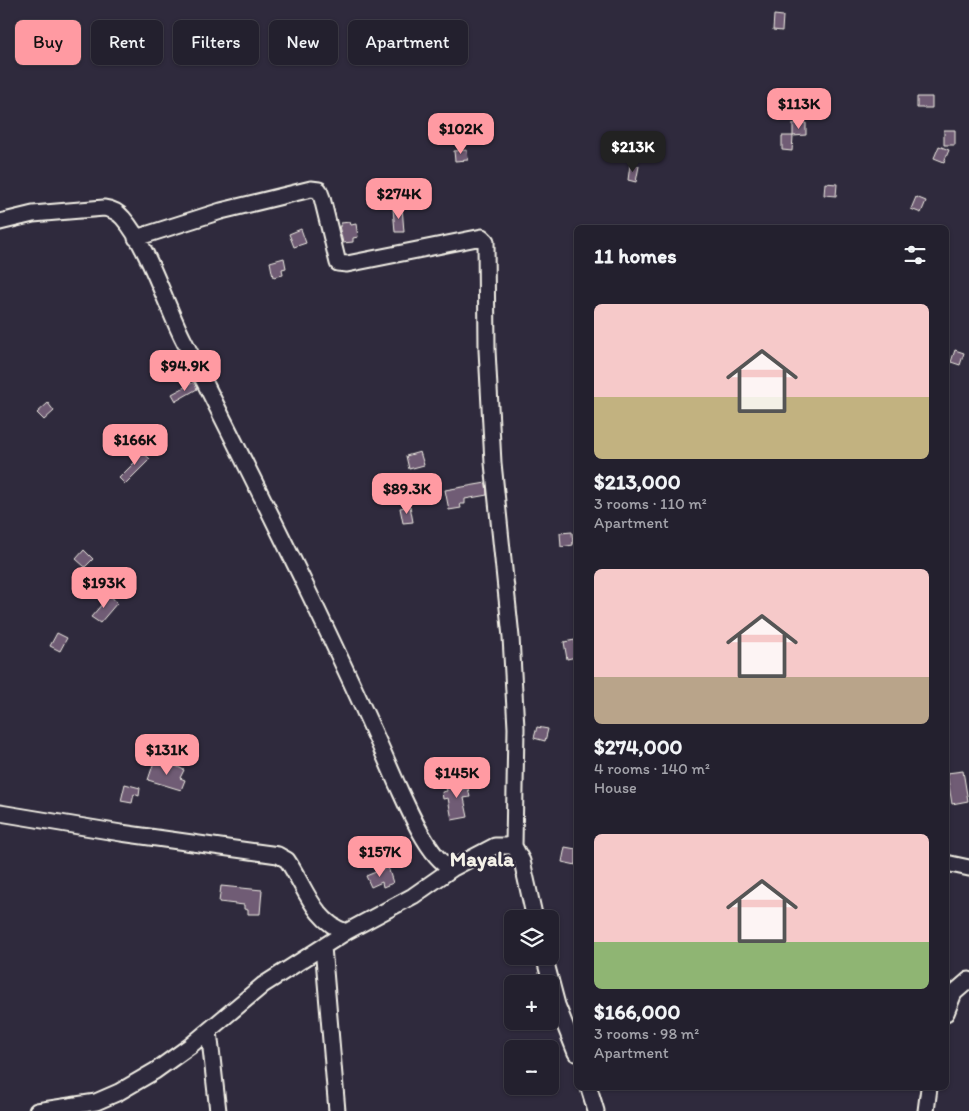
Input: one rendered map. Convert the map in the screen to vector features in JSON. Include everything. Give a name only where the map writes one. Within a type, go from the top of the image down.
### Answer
[{"type":"street","points":[[136,238],[221,211],[311,189],[319,190],[322,198],[338,263],[347,264],[482,237],[486,241],[487,350],[493,463],[511,637],[516,728],[514,846],[522,861],[533,910]]},
{"type":"street","points":[[0,222],[33,214],[109,209],[123,217],[136,238],[183,339],[242,454],[416,823],[439,860],[445,866],[453,868]]},
{"type":"street","points":[[0,813],[121,833],[278,855],[287,860],[322,918],[335,929],[346,932]]},
{"type":"street","points":[[37,1111],[96,1102],[119,1092],[155,1071],[209,1031],[251,993],[346,932],[413,896],[453,868],[495,846],[514,846]]},
{"type":"street","points":[[949,864],[969,868]]},
{"type":"street","points":[[323,948],[338,1111]]},
{"type":"street","points":[[546,965],[557,1006],[574,1048]]},
{"type":"street","points":[[949,1006],[954,994],[969,980]]},
{"type":"street","points":[[209,1031],[218,1111]]},
{"type":"street","points":[[590,1090],[596,1111]]},
{"type":"street","points":[[926,1111],[929,1090]]},
{"type":"building","points":[[774,15],[783,16],[782,31],[773,30]]},
{"type":"building","points":[[917,97],[932,97],[932,108],[917,108]]},
{"type":"building","points":[[806,123],[806,135],[793,136],[793,124]]},
{"type":"building","points":[[944,130],[955,130],[955,145],[944,145]]},
{"type":"building","points":[[782,136],[793,136],[792,151],[782,150]]},
{"type":"building","points":[[939,146],[949,150],[944,162],[934,158]]},
{"type":"building","points":[[467,150],[468,160],[455,161],[454,151]]},
{"type":"building","points":[[630,165],[639,166],[636,182],[628,180]]},
{"type":"building","points":[[825,183],[837,184],[836,196],[824,195]]},
{"type":"building","points":[[916,197],[926,201],[921,213],[911,209]]},
{"type":"building","points":[[402,207],[404,232],[395,232],[393,208]]},
{"type":"building","points":[[350,222],[351,225],[356,224],[358,237],[353,238],[353,242],[343,243],[339,226],[341,226],[341,223]]},
{"type":"building","points":[[301,229],[306,243],[294,247],[289,234]]},
{"type":"building","points":[[284,258],[286,268],[282,269],[283,275],[273,277],[270,262]]},
{"type":"building","points":[[955,350],[964,353],[960,365],[951,362]]},
{"type":"building","points":[[194,382],[197,389],[176,401],[172,394]]},
{"type":"building","points":[[48,403],[54,411],[44,420],[37,413]]},
{"type":"building","points":[[139,449],[150,459],[125,484],[119,478],[136,461],[131,457]]},
{"type":"building","points":[[420,452],[424,465],[409,469],[406,456]]},
{"type":"building","points":[[486,483],[487,495],[465,499],[465,504],[460,504],[461,508],[449,510],[445,490]]},
{"type":"building","points":[[410,506],[413,522],[403,523],[400,508]]},
{"type":"building","points":[[572,532],[573,545],[561,547],[560,533]]},
{"type":"building","points":[[84,550],[93,559],[85,567],[76,559]]},
{"type":"building","points":[[110,595],[117,603],[100,623],[91,617]]},
{"type":"building","points":[[57,633],[67,638],[60,651],[50,646]]},
{"type":"building","points":[[574,640],[574,657],[567,659],[564,642]]},
{"type":"building","points":[[537,727],[548,729],[545,741],[534,738]]},
{"type":"building","points":[[154,762],[173,768],[174,765],[184,770],[180,778],[185,780],[181,790],[148,780]]},
{"type":"building","points":[[963,771],[968,801],[952,804],[949,773]]},
{"type":"building","points":[[460,779],[462,789],[468,788],[470,797],[464,798],[468,817],[452,820],[448,798],[443,799],[442,792],[447,791],[445,783]]},
{"type":"building","points":[[125,784],[140,788],[139,796],[134,794],[132,803],[121,801]]},
{"type":"building","points":[[565,847],[574,849],[574,865],[562,862]]},
{"type":"building","points":[[388,867],[393,883],[383,887],[382,882],[371,887],[366,876]]},
{"type":"building","points":[[221,886],[262,890],[260,914],[248,914],[248,910],[244,909],[244,905],[219,902]]},
{"type":"district","name":"Mayala","points":[[482,859]]}]
